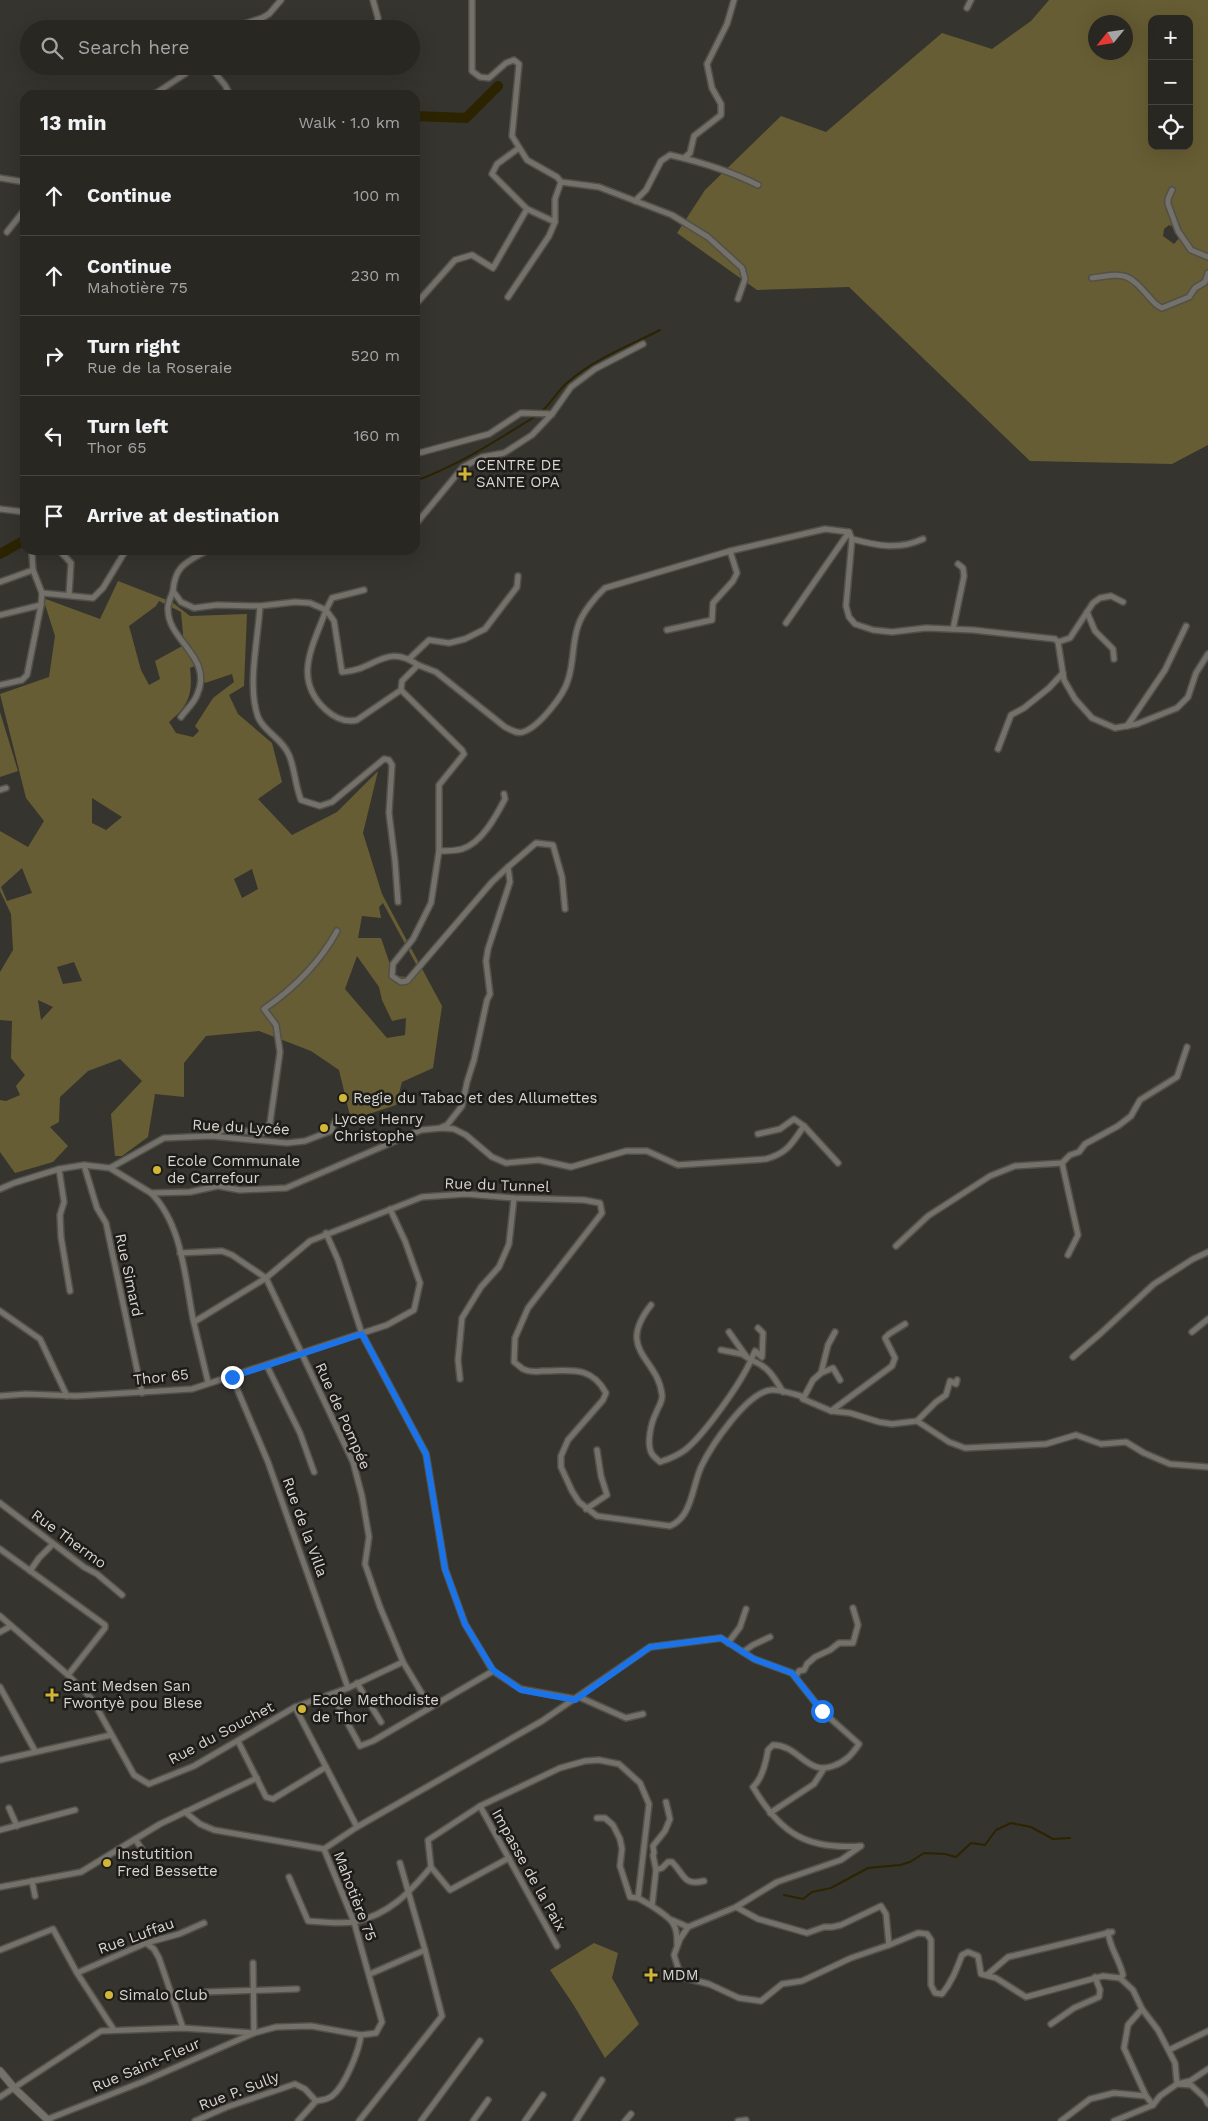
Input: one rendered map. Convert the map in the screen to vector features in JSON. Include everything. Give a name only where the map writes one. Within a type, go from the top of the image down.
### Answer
[{"type":"street","points":[[256,20],[269,14],[281,0]]},
{"type":"street","points":[[373,0],[378,20]]},
{"type":"street","points":[[472,0],[472,71],[480,77],[489,78],[506,63],[514,60],[519,64],[512,136],[527,160],[557,177],[561,182],[599,187],[672,215],[708,237],[742,268],[745,279],[738,299]]},
{"type":"street","points":[[684,158],[690,153],[694,136],[721,115],[721,104],[712,88],[707,64],[727,24],[734,0]]},
{"type":"street","points":[[967,8],[971,0]]},
{"type":"street","points":[[161,90],[183,75]]},
{"type":"street","points":[[217,75],[228,90]]},
{"type":"street","points":[[519,148],[497,164],[492,174],[527,209],[555,222]]},
{"type":"street","points":[[635,201],[646,190],[661,161],[670,156],[684,158],[738,175],[758,185]]},
{"type":"street","points":[[0,178],[20,181]]},
{"type":"street","points":[[508,297],[549,236],[555,222],[555,199],[561,182]]},
{"type":"street","points":[[1172,190],[1168,204],[1178,231],[1191,250],[1208,257]]},
{"type":"street","points":[[420,299],[455,260],[472,256],[493,268],[527,209]]},
{"type":"street","points":[[7,232],[20,215]]},
{"type":"street","points":[[1092,278],[1117,275],[1130,278],[1141,286],[1158,307],[1162,308],[1188,297],[1195,288],[1205,282],[1208,274]]},
{"type":"street","points":[[420,518],[463,467],[482,457],[504,453],[532,435],[552,414],[570,387],[595,369],[643,344]]},
{"type":"street","points":[[420,453],[489,434],[521,413],[552,414]]},
{"type":"street","points":[[0,509],[20,511]]},
{"type":"street","points":[[173,591],[181,602],[194,608],[217,605],[260,606],[295,602],[310,603],[326,610],[334,621],[342,672],[394,655],[409,659],[418,665],[436,672],[505,727],[516,732],[522,732],[542,718],[568,681],[578,625],[599,593],[610,586],[730,552],[825,529],[849,532]]},
{"type":"street","points":[[849,532],[852,539],[846,606],[849,617],[855,624],[873,630],[892,632],[926,628],[953,629],[1051,638],[1058,642],[1070,638],[1093,603],[1106,595],[1123,602]]},
{"type":"street","points":[[786,623],[849,532]]},
{"type":"street","points":[[852,539],[883,546],[910,545],[924,539]]},
{"type":"street","points":[[667,630],[712,620],[713,603],[733,581],[737,573],[730,552]]},
{"type":"street","points":[[0,685],[22,680],[27,675],[42,593],[33,570],[32,555]]},
{"type":"street","points":[[64,555],[70,564],[70,595]]},
{"type":"street","points":[[42,593],[93,598],[103,588],[123,555]]},
{"type":"street","points":[[181,717],[197,695],[200,675],[192,652],[176,634],[168,617],[167,608],[173,591],[174,579],[181,566],[200,555]]},
{"type":"street","points":[[953,629],[964,576],[963,568],[958,564]]},
{"type":"street","points":[[0,582],[33,570]]},
{"type":"street","points":[[409,659],[429,640],[449,643],[465,639],[485,629],[517,587],[518,576]]},
{"type":"street","points":[[364,590],[332,598],[326,610],[306,671],[308,683],[318,702],[338,719],[349,722],[357,720],[401,690],[402,681],[418,665]]},
{"type":"street","points":[[0,616],[41,605]]},
{"type":"street","points":[[260,606],[252,686],[259,718],[268,731],[279,739],[290,756],[296,788],[301,800],[320,806],[332,802],[384,759],[389,760],[392,765],[389,813],[396,861],[398,902]]},
{"type":"street","points":[[1087,612],[1095,632],[1113,649],[1114,659]]},
{"type":"street","points":[[1127,726],[1164,670],[1186,626]]},
{"type":"street","points":[[1058,642],[1064,680],[1075,699],[1092,718],[1115,728],[1137,724],[1177,708],[1188,697],[1196,673],[1208,654]]},
{"type":"street","points":[[998,748],[1011,716],[1049,688],[1063,673]]},
{"type":"street","points":[[401,690],[464,752],[439,785],[439,851],[429,910],[413,939],[392,964],[392,976],[401,982],[407,981],[492,882],[536,843],[553,845],[562,878],[565,909]]},
{"type":"street","points":[[439,851],[462,850],[476,841],[495,817],[505,799],[504,794]]},
{"type":"street","points":[[442,1128],[448,1125],[462,1106],[474,1060],[487,1000],[490,994],[486,961],[510,882],[508,867]]},
{"type":"street","points":[[211,1136],[225,1129],[263,1134],[270,1123],[280,1052],[276,1024],[264,1008],[284,995],[324,953],[337,931]]},
{"type":"street","points":[[896,1246],[928,1216],[990,1176],[1015,1166],[1062,1163],[1070,1155],[1079,1152],[1085,1144],[1107,1133],[1131,1116],[1140,1100],[1169,1084],[1176,1077],[1187,1047]]},
{"type":"street","name":"Rue du Lycée","points":[[110,1168],[164,1138],[211,1136],[288,1143],[305,1141],[331,1131],[337,1117]]},
{"type":"street","points":[[758,1134],[780,1129],[792,1120],[804,1126],[838,1163]]},
{"type":"street","points":[[152,1193],[190,1192],[218,1186],[240,1190],[286,1188],[421,1130],[454,1129],[466,1135],[492,1157],[506,1163],[539,1160],[570,1167],[626,1151],[646,1151],[678,1165],[766,1159],[778,1156],[786,1151],[804,1126]]},
{"type":"street","points":[[1062,1163],[1078,1234],[1068,1255]]},
{"type":"street","points":[[0,1189],[59,1169],[84,1165],[110,1168],[152,1193],[162,1203],[180,1253],[208,1382]]},
{"type":"street","name":"Rue Simard","points":[[84,1165],[97,1208],[106,1223],[142,1393]]},
{"type":"street","points":[[59,1169],[64,1202],[60,1215],[61,1236],[70,1291]]},
{"type":"street","name":"Rue du Tunnel","points":[[194,1322],[266,1278],[310,1241],[326,1233],[422,1197],[441,1194],[466,1194],[514,1198],[584,1200],[600,1203],[602,1213],[528,1308],[515,1338],[514,1348],[514,1362],[523,1369],[532,1372],[577,1370],[600,1381],[606,1393],[603,1400],[568,1440],[561,1456],[562,1467],[572,1490],[586,1509]]},
{"type":"street","points":[[460,1379],[458,1352],[462,1318],[481,1287],[499,1267],[509,1244],[514,1198]]},
{"type":"street","name":"Thor 65","points":[[0,1396],[26,1394],[67,1396],[192,1389],[208,1382],[232,1377],[301,1355],[387,1325],[414,1310],[420,1283],[405,1240],[390,1209]]},
{"type":"street","points":[[326,1233],[338,1260],[362,1334],[426,1454],[445,1569],[465,1624],[493,1670],[521,1690],[577,1698],[626,1718],[643,1714]]},
{"type":"street","points":[[180,1253],[222,1252],[232,1255],[266,1278]]},
{"type":"street","points":[[1073,1357],[1101,1334],[1154,1284],[1193,1259],[1207,1255]]},
{"type":"street","name":"Rue de Pompée","points":[[266,1278],[353,1462],[362,1496],[369,1536],[365,1564],[380,1607],[403,1662],[430,1707]]},
{"type":"street","points":[[651,1305],[641,1317],[637,1334],[639,1350],[660,1384],[662,1398],[654,1416],[650,1439],[652,1453],[660,1462],[684,1451],[700,1436],[723,1406],[755,1351],[762,1357]]},
{"type":"street","points":[[0,1311],[40,1340],[67,1396]]},
{"type":"street","points":[[1192,1332],[1208,1319]]},
{"type":"street","points":[[831,1411],[892,1366],[895,1358],[885,1338],[905,1324]]},
{"type":"street","points":[[758,1328],[763,1333],[762,1357],[764,1366]]},
{"type":"street","points":[[728,1332],[746,1356],[769,1370],[783,1392]]},
{"type":"street","points":[[821,1373],[828,1345],[835,1332]]},
{"type":"street","points":[[721,1350],[746,1356]]},
{"type":"street","points":[[267,1366],[300,1433],[314,1472]]},
{"type":"street","points":[[803,1399],[813,1380],[821,1373],[834,1368],[840,1380]]},
{"type":"street","name":"Rue de la Villa","points":[[232,1377],[268,1462],[348,1688]]},
{"type":"street","points":[[597,1450],[601,1476],[607,1496],[586,1509],[597,1516],[670,1526],[679,1522],[685,1514],[702,1466],[735,1415],[745,1404],[765,1392],[772,1390],[801,1396],[803,1399],[831,1411],[850,1413],[892,1424],[917,1421],[946,1395],[950,1381],[956,1384],[957,1380]]},
{"type":"street","points":[[917,1421],[949,1442],[965,1448],[1046,1444],[1076,1435],[1101,1444],[1126,1442],[1144,1453],[1170,1464],[1208,1466]]},
{"type":"street","name":"Rue Thermo","points":[[0,1503],[84,1567],[97,1574],[122,1595]]},
{"type":"street","points":[[30,1571],[39,1558],[53,1544]]},
{"type":"street","points":[[0,1549],[105,1626],[68,1675]]},
{"type":"street","points":[[770,1813],[814,1784],[823,1770],[843,1762],[859,1744],[822,1711],[796,1676],[815,1657],[830,1650],[839,1643],[853,1643],[858,1625],[853,1608]]},
{"type":"street","points":[[728,1643],[740,1627],[746,1609]]},
{"type":"street","name":"Rue du Souchet","points":[[0,1616],[68,1675],[92,1699],[134,1775],[150,1784],[194,1766],[295,1707],[348,1688],[403,1662]]},
{"type":"street","points":[[0,1632],[11,1626]]},
{"type":"street","points":[[743,1652],[754,1644],[770,1637]]},
{"type":"street","name":"Mahotière 75","points":[[361,2035],[376,2033],[382,2022],[354,1922],[324,1849],[357,1827],[542,1721],[650,1647],[721,1638],[754,1659],[796,1676]]},
{"type":"street","points":[[332,1694],[360,1746],[373,1741],[493,1670]]},
{"type":"street","points":[[357,1683],[381,1722]]},
{"type":"street","points":[[0,1687],[35,1751]]},
{"type":"street","points":[[295,1707],[357,1827]]},
{"type":"street","points":[[0,1760],[111,1735]]},
{"type":"street","points":[[238,1741],[266,1797],[273,1800],[326,1767]]},
{"type":"street","points":[[823,1770],[813,1767],[789,1748],[774,1745],[768,1750],[758,1783],[753,1787],[770,1813],[798,1838],[823,1845],[861,1846],[841,1860],[777,1882],[736,1907],[688,1927],[674,1955],[681,1976],[709,1984],[739,1998],[761,2001],[782,1984],[802,1981],[851,1958],[890,1946],[918,1933],[927,1934],[931,1940],[931,1985],[935,1993],[942,1994],[951,1982],[962,1954],[968,1952],[978,1956],[980,1972],[996,1978],[1026,1997],[1095,1978],[1111,1976],[1120,1978],[1133,1990],[1142,2009],[1158,2030],[1169,2050],[1175,2063],[1177,2084]]},
{"type":"street","points":[[509,1858],[450,1890],[431,1867],[428,1840],[480,1806],[560,1768],[585,1761],[599,1760],[619,1764],[640,1783],[649,1804],[638,1898]]},
{"type":"street","points":[[0,1887],[81,1872],[134,1839],[185,1812],[257,1778]]},
{"type":"street","points":[[652,1906],[656,1870],[653,1846],[665,1831],[670,1819],[666,1802]]},
{"type":"street","name":"Impasse de la Paix","points":[[480,1806],[557,1946]]},
{"type":"street","points":[[9,1808],[17,1826]]},
{"type":"street","points":[[0,1830],[76,1810]]},
{"type":"street","points":[[185,1812],[200,1824],[214,1830],[324,1849]]},
{"type":"street","points":[[597,1818],[605,1818],[613,1825],[620,1839],[622,1849],[620,1866],[630,1898],[638,1898],[672,1920],[688,1927]]},
{"type":"street","points":[[134,1839],[146,1855]]},
{"type":"street","points":[[656,1870],[662,1868],[668,1862],[672,1862],[686,1880],[693,1884],[704,1881]]},
{"type":"street","points":[[359,2121],[442,2016],[400,1863]]},
{"type":"street","points":[[289,1877],[308,1922],[354,1922],[391,1908],[409,1893],[431,1867]]},
{"type":"street","points":[[32,1881],[35,1896]]},
{"type":"street","points":[[736,1907],[758,1920],[807,1933],[824,1927],[832,1928],[841,1925],[880,1906],[886,1914],[890,1946]]},
{"type":"street","points":[[672,1920],[677,1932],[677,1948]]},
{"type":"street","name":"Rue Luffau","points":[[77,1973],[146,1943],[179,1934],[204,1923]]},
{"type":"street","points":[[0,1950],[53,1929],[77,1973],[114,2030]]},
{"type":"street","points":[[987,1975],[1008,1957],[1069,1944],[1110,1932],[1109,1946],[1120,1966],[1123,1975],[1120,1978]]},
{"type":"street","points":[[146,1943],[154,1949],[159,1958],[183,2028]]},
{"type":"street","points":[[370,1974],[425,1950]]},
{"type":"street","points":[[253,1963],[254,2033]]},
{"type":"street","points":[[1051,2024],[1074,2008],[1099,1997],[1100,1990],[1095,1978]]},
{"type":"street","points":[[205,1992],[297,1988]]},
{"type":"street","points":[[1142,2009],[1128,2025],[1124,2048],[1146,2096],[1153,2105]]},
{"type":"street","points":[[0,2097],[15,2089],[101,2031],[183,2028],[254,2033],[276,2027],[311,2026],[361,2035],[360,2047],[353,2065],[333,2096],[324,2100],[316,2100],[298,2121]]},
{"type":"street","points":[[1169,2050],[1208,2031]]},
{"type":"street","name":"Rue Saint-Fleur","points":[[48,2120],[142,2082],[254,2033]]},
{"type":"street","points":[[421,2121],[480,2042]]},
{"type":"street","points":[[1114,2121],[1153,2105],[1160,2096],[1177,2084],[1190,2081],[1208,2069]]},
{"type":"street","points":[[0,2071],[15,2089],[48,2120]]},
{"type":"street","points":[[576,2121],[602,2080]]},
{"type":"street","name":"Rue P. Sully","points":[[195,2121],[227,2106],[295,2084],[305,2089],[316,2100]]},
{"type":"street","points":[[1177,2084],[1191,2085],[1205,2098],[1208,2104]]},
{"type":"street","points":[[1061,2121],[1090,2099],[1114,2093],[1146,2096]]},
{"type":"street","points":[[525,2121],[543,2095]]},
{"type":"street","points":[[473,2121],[488,2100]]},
{"type":"street","points":[[625,2121],[631,2114]]},
{"type":"street","points":[[738,2121],[746,2120]]},
{"type":"shaded area","points":[[1049,0],[1208,0],[1208,445],[1172,464],[1030,461],[849,287],[757,290],[677,233],[705,190],[781,116],[826,132],[942,33],[992,49],[1031,21]],"holes":[[[1169,225],[1180,230],[1180,237],[1174,244],[1163,236],[1164,229]]]},
{"type":"shaded area","points":[[118,581],[172,602],[190,616],[247,614],[244,686],[229,695],[238,714],[272,743],[282,782],[258,799],[292,835],[337,812],[378,771],[363,833],[382,894],[442,1006],[433,1068],[402,1082],[396,1105],[351,1120],[339,1070],[311,1051],[259,1031],[206,1036],[184,1063],[184,1097],[155,1094],[148,1137],[122,1156],[115,1156],[111,1114],[142,1081],[120,1059],[88,1071],[60,1097],[59,1122],[50,1127],[68,1146],[53,1162],[15,1173],[0,1152],[0,1100],[6,1101],[20,1095],[16,1086],[25,1075],[11,1058],[12,1021],[0,1020],[0,972],[13,950],[11,914],[0,891],[0,831],[28,847],[44,821],[26,798],[0,694],[49,677],[55,636],[43,598],[100,619]],"holes":[[[159,601],[181,612],[184,645],[155,661],[160,679],[149,685],[141,670],[129,626],[156,606]],[[197,665],[205,683],[232,674],[234,682],[213,698],[195,726],[199,731],[193,737],[176,733],[169,722],[185,704],[191,685],[190,668]],[[92,798],[122,817],[106,830],[92,823]],[[22,868],[32,893],[7,901],[1,887]],[[252,869],[258,889],[242,898],[234,879]],[[383,903],[416,964],[408,977],[394,976],[381,938],[358,938],[362,916],[381,918],[379,907]],[[357,956],[379,987],[382,1000],[392,1021],[406,1018],[405,1035],[387,1038],[345,989]],[[74,962],[82,981],[63,984],[57,967]],[[38,1000],[53,1007],[41,1020]]]},
{"type":"shaded area","points":[[0,712],[18,771],[0,777]]},
{"type":"shaded area","points":[[594,1943],[618,1953],[612,1978],[639,2024],[605,2058],[550,1970]]},
{"type":"waterway","points":[[420,116],[466,118],[498,86]]},
{"type":"waterway","points":[[542,411],[564,385],[589,366],[660,330]]},
{"type":"waterway","points":[[420,479],[462,460],[536,416]]},
{"type":"waterway","points":[[0,554],[20,543]]},
{"type":"waterway","points":[[784,1895],[803,1899],[812,1892],[831,1888],[868,1868],[900,1865],[910,1862],[924,1853],[945,1854],[956,1857],[971,1843],[985,1845],[996,1830],[1011,1823],[1031,1827],[1053,1839],[1070,1838]]},
{"type":"place","name":"CENTRE DE SANTE OPA","points":[[465,474]]},
{"type":"place","name":"Regie du Tabac et des Allumettes","points":[[343,1098]]},
{"type":"place","name":"Lycee Henry Christophe","points":[[324,1128]]},
{"type":"place","name":"Ecole Communale de Carrefour","points":[[157,1170]]},
{"type":"place","name":"Sant Medsen San Fwontyè pou Blese","points":[[52,1695]]},
{"type":"place","name":"Ecole Methodiste de Thor","points":[[302,1709]]},
{"type":"place","name":"Instutition Fred Bessette","points":[[107,1863]]},
{"type":"place","name":"MDM","points":[[651,1975]]},
{"type":"place","name":"Simalo Club","points":[[109,1995]]},
{"type":"route","points":[[232,1377],[362,1334],[426,1454],[445,1569],[465,1624],[493,1670],[521,1690],[575,1700],[650,1647],[721,1638],[754,1659],[792,1673],[822,1711]]}]
